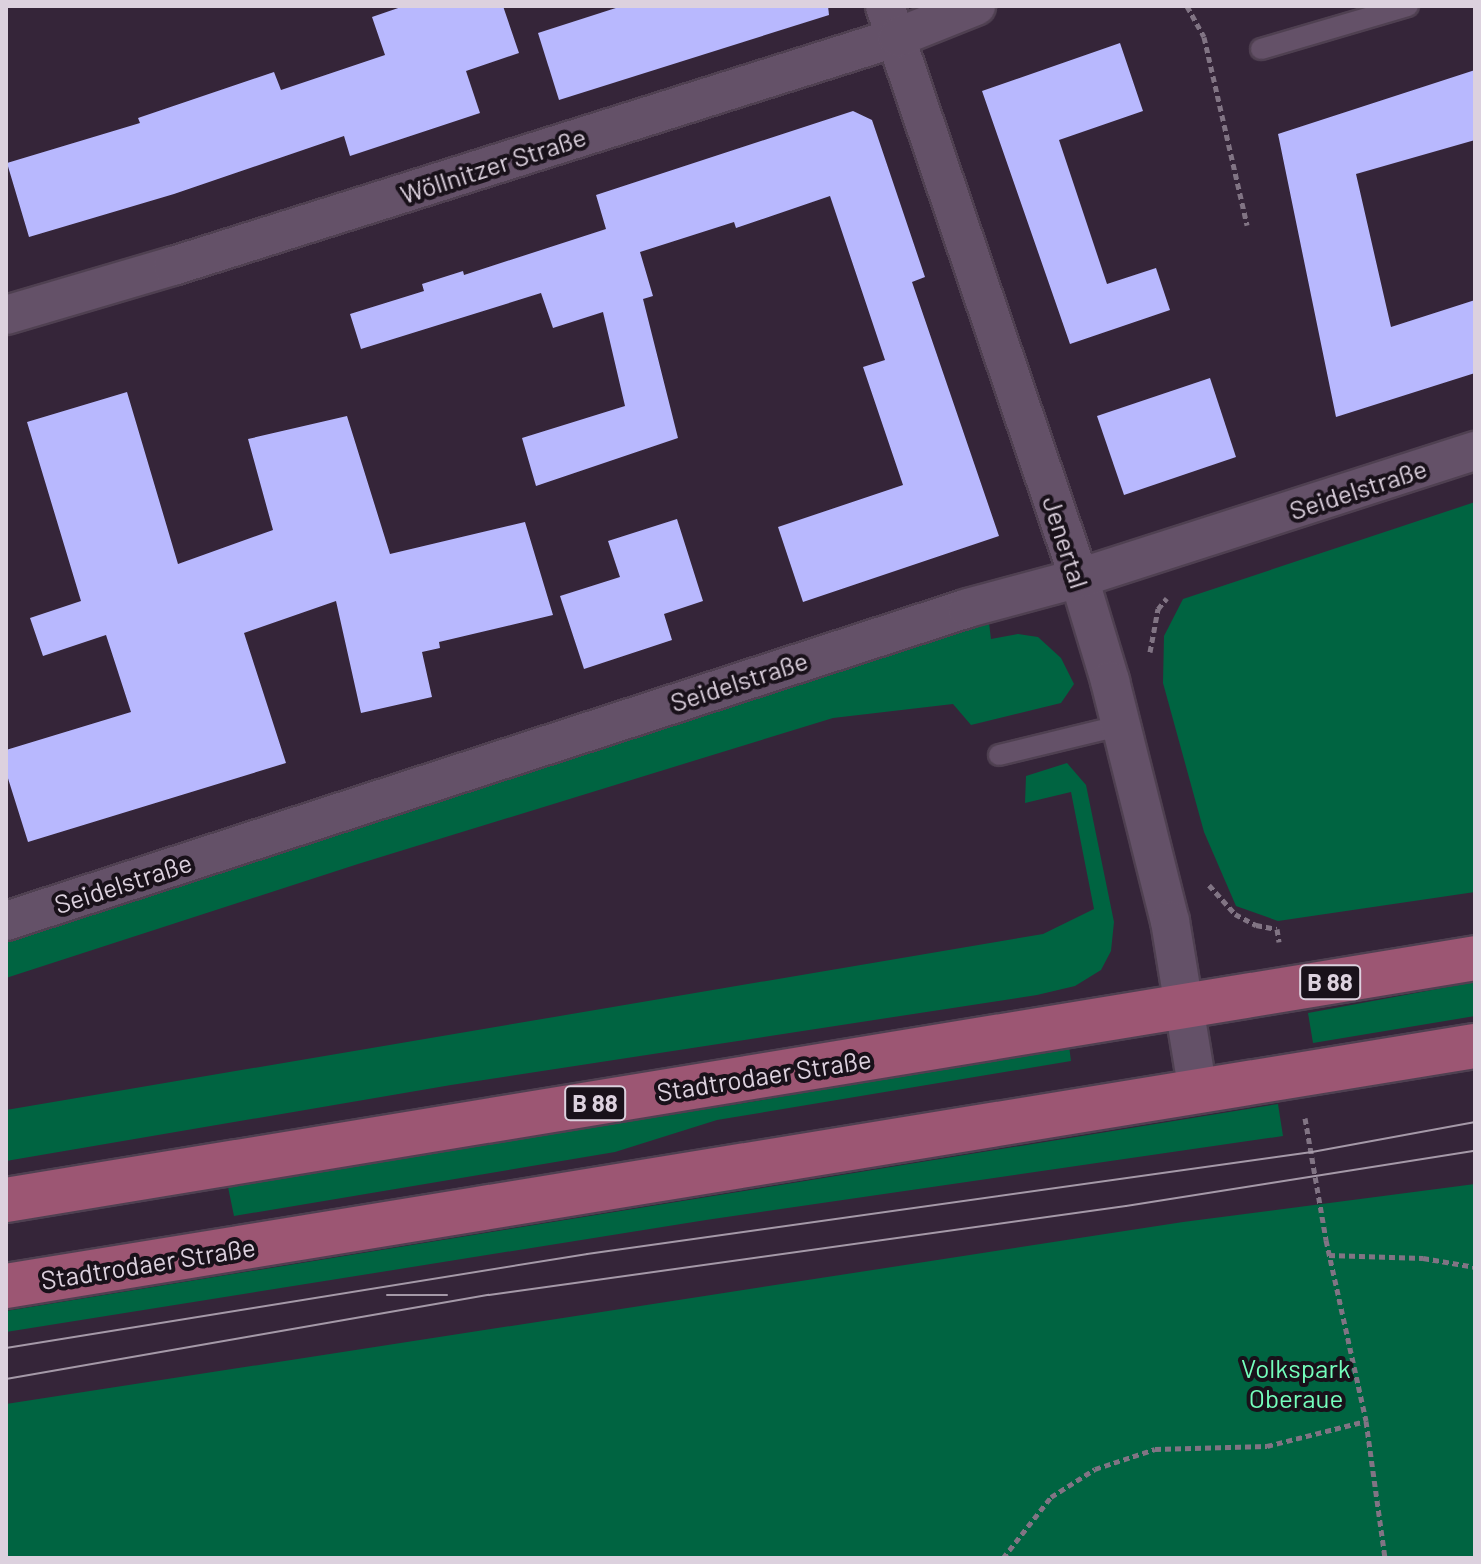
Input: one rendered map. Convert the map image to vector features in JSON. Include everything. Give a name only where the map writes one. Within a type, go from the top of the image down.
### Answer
[{"type":"main road","name":"Stadtrodaer Straße","points":[[6,1200],[1475,958]]},
{"type":"main road","name":"Stadtrodaer Straße","points":[[6,1286],[1475,1046]]},
{"type":"street","name":"Wöllnitzer Straße","points":[[6,315],[173,266],[890,22],[976,6]]},
{"type":"street","name":"Jenertal","points":[[890,22],[1079,578],[1123,725],[1170,921],[1198,1092]]},
{"type":"street","name":"Seidelstraße","points":[[6,921],[968,608],[1079,578],[1475,451]]},
{"type":"lane","points":[[1261,49],[1408,6]]},
{"type":"lane","points":[[999,755],[1123,725]]},
{"type":"path","points":[[1187,6],[1204,37],[1247,225]]},
{"type":"path","points":[[1150,661],[1150,637],[1158,609],[1172,591]]},
{"type":"path","points":[[1202,871],[1221,901],[1235,914],[1256,925],[1277,929]]},
{"type":"path","points":[[1326,1240],[1366,1421],[1385,1558]]},
{"type":"path","points":[[1329,1255],[1423,1258],[1475,1267]]},
{"type":"path","points":[[1003,1558],[1051,1497],[1095,1469],[1155,1449],[1267,1446],[1366,1421]]},
{"type":"green space","points":[[1475,502],[1475,892],[1278,921],[1236,906],[1204,832],[1163,683],[1164,636],[1183,599]]},
{"type":"green space","points":[[989,623],[991,639],[1018,634],[1038,637],[1061,658],[1074,684],[1061,703],[971,725],[953,704],[833,718],[358,864],[6,978],[6,942],[563,758]]},
{"type":"green space","points":[[1067,763],[1086,785],[1114,922],[1111,951],[1101,970],[1075,986],[1037,995],[451,1085],[6,1161],[6,1110],[1043,934],[1094,909],[1071,792],[1025,803],[1026,776]]},
{"type":"green space","points":[[1475,982],[1475,1016],[1313,1043],[1308,1013]]},
{"type":"green space","points":[[1069,1046],[1071,1061],[717,1120],[615,1152],[234,1216],[228,1187],[768,1099]]},
{"type":"green space","points":[[1278,1104],[1283,1136],[706,1220],[6,1332],[6,1311]]},
{"type":"green space","name":"Volkspark Oberaue","points":[[1475,1184],[1475,1558],[6,1558],[6,1404],[1183,1222]]},
{"type":"building","points":[[404,6],[503,6],[519,53],[466,71],[480,113],[350,156],[344,136],[174,194],[29,237],[7,163],[140,123],[138,118],[274,72],[281,90],[385,55],[372,17]]},
{"type":"building","points":[[622,6],[828,6],[829,15],[559,100],[538,33]]},
{"type":"building","points":[[1120,43],[1143,111],[1059,140],[1107,284],[1156,268],[1170,310],[1070,344],[982,91]]},
{"type":"building","points":[[1475,70],[1475,140],[1356,174],[1391,327],[1475,300],[1475,373],[1336,417],[1278,134]]},
{"type":"building","points":[[853,111],[872,120],[925,277],[912,282],[999,536],[803,602],[778,527],[903,485],[863,367],[885,360],[830,196],[736,228],[734,222],[640,252],[653,296],[643,299],[678,438],[536,486],[522,438],[625,406],[603,312],[553,328],[541,293],[361,349],[350,314],[424,291],[422,284],[463,271],[464,275],[606,229],[596,195]]},
{"type":"building","points":[[1210,378],[1236,457],[1124,495],[1097,416]]},
{"type":"building","points":[[127,392],[178,564],[273,530],[248,439],[347,416],[390,554],[525,522],[553,615],[439,642],[440,648],[422,652],[432,697],[361,713],[336,601],[244,633],[286,763],[28,842],[6,772],[6,750],[131,712],[106,635],[43,656],[30,618],[81,601],[27,422]]},
{"type":"building","points":[[677,519],[703,601],[664,614],[672,640],[584,669],[560,596],[620,577],[608,541]]},
{"type":"tram line","points":[[6,1348],[587,1254],[1312,1152],[1475,1122]]},
{"type":"tram line","points":[[6,1379],[489,1295],[1126,1206],[1475,1151]]},
{"type":"tram line","points":[[387,1295],[447,1295]]}]
